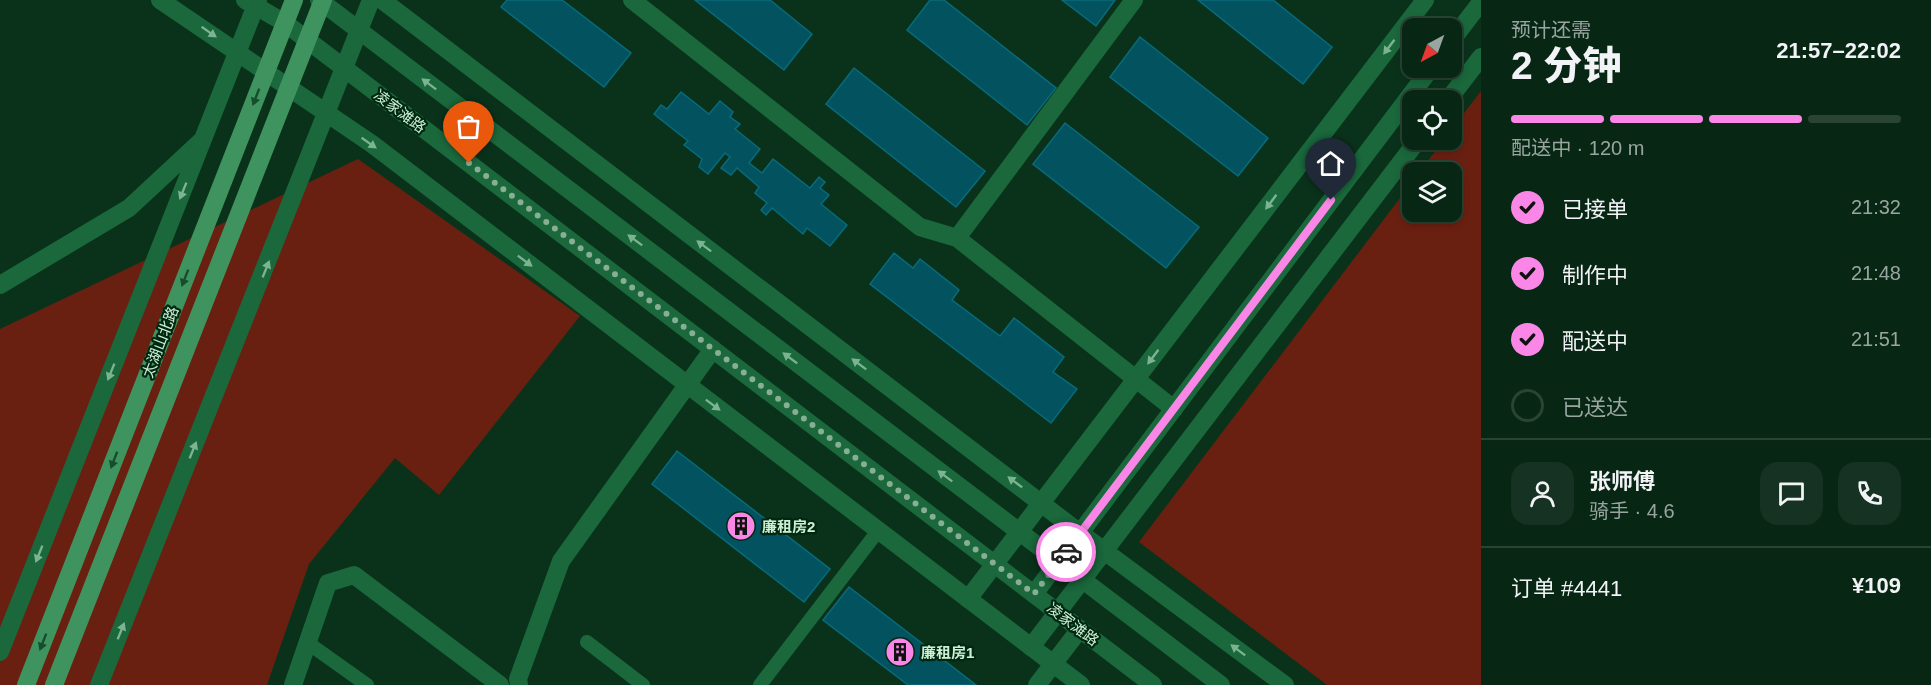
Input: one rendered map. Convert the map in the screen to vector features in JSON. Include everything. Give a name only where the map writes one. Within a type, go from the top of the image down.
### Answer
[{"type":"main road","name":"太湖山北路","points":[[26,685],[294,0]]},
{"type":"main road","name":"太湖山北路","points":[[54,685],[321,1]]},
{"type":"street","points":[[160,0],[372,144],[1081,685]]},
{"type":"street","points":[[99,685],[371,0]]},
{"type":"street","points":[[381,0],[1080,533],[1284,685]]},
{"type":"street","points":[[632,0],[920,228],[957,238],[1174,409]]},
{"type":"street","points":[[957,238],[1134,0]]},
{"type":"street","points":[[968,599],[1425,0]]},
{"type":"street","points":[[321,1],[1221,685]]},
{"type":"street","points":[[0,652],[238,52],[253,2]]},
{"type":"street","name":"凌家滩路","points":[[253,2],[345,68],[1153,685]]},
{"type":"street","points":[[1462,27],[1481,2]]},
{"type":"street","points":[[1456,90],[1481,57]]},
{"type":"street","points":[[1034,594],[1423,78]]},
{"type":"street","points":[[0,285],[129,208],[204,139]]},
{"type":"street","points":[[1031,647],[1410,150]]},
{"type":"street","points":[[519,685],[518,679],[561,561],[713,349]]},
{"type":"street","points":[[293,685],[328,584],[354,575],[500,685]]},
{"type":"street","points":[[1037,685],[1080,629]]},
{"type":"lane","points":[[760,685],[878,531]]},
{"type":"lane","points":[[587,642],[643,685]]},
{"type":"lane","points":[[308,643],[367,685]]},
{"type":"shaded area","points":[[1481,91],[1481,685],[1327,685],[1139,542],[1402,195],[1402,222],[1462,222],[1462,162],[1427,162],[1436,150],[1462,150],[1462,116]]},
{"type":"shaded area","points":[[358,159],[580,316],[439,495],[395,458],[309,564],[267,685],[0,685],[0,329]]},
{"type":"building","points":[[507,0],[562,0],[631,53],[604,87],[501,7]]},
{"type":"building","points":[[695,0],[770,0],[812,34],[784,70]]},
{"type":"building","points":[[930,0],[944,0],[1056,88],[1027,125],[907,30]]},
{"type":"building","points":[[1062,0],[1115,0],[1096,26]]},
{"type":"building","points":[[1198,0],[1273,0],[1332,47],[1303,84]]},
{"type":"building","points":[[1140,37],[1268,138],[1238,176],[1110,77]]},
{"type":"building","points":[[854,68],[985,171],[956,207],[826,104]]},
{"type":"building","points":[[681,92],[709,114],[720,101],[733,112],[730,117],[740,124],[735,129],[760,149],[749,163],[762,173],[773,159],[810,188],[819,177],[825,182],[820,188],[829,195],[821,204],[847,225],[830,246],[807,228],[803,234],[772,208],[766,215],[761,210],[767,203],[755,193],[759,187],[737,168],[731,175],[721,168],[730,157],[725,153],[708,174],[699,167],[702,159],[684,145],[688,141],[654,114],[661,105],[667,109]]},
{"type":"building","points":[[1065,123],[1199,227],[1166,268],[1033,164]]},
{"type":"building","points":[[894,253],[913,268],[920,259],[959,290],[952,300],[1000,336],[1014,318],[1064,357],[1053,372],[1077,389],[1051,423],[870,284]]},
{"type":"building","name":"廉租房2","points":[[677,451],[830,569],[804,602],[652,484]]},
{"type":"building","name":"廉租房1","points":[[849,587],[976,685],[908,685],[823,620]]},
{"type":"way so far","points":[[469,163],[1034,594],[1066,552]]},
{"type":"place","name":"廉租房2","points":[[741,526]]},
{"type":"place","name":"廉租房1","points":[[900,652]]},
{"type":"route","points":[[1066,552],[1331,200]]}]
